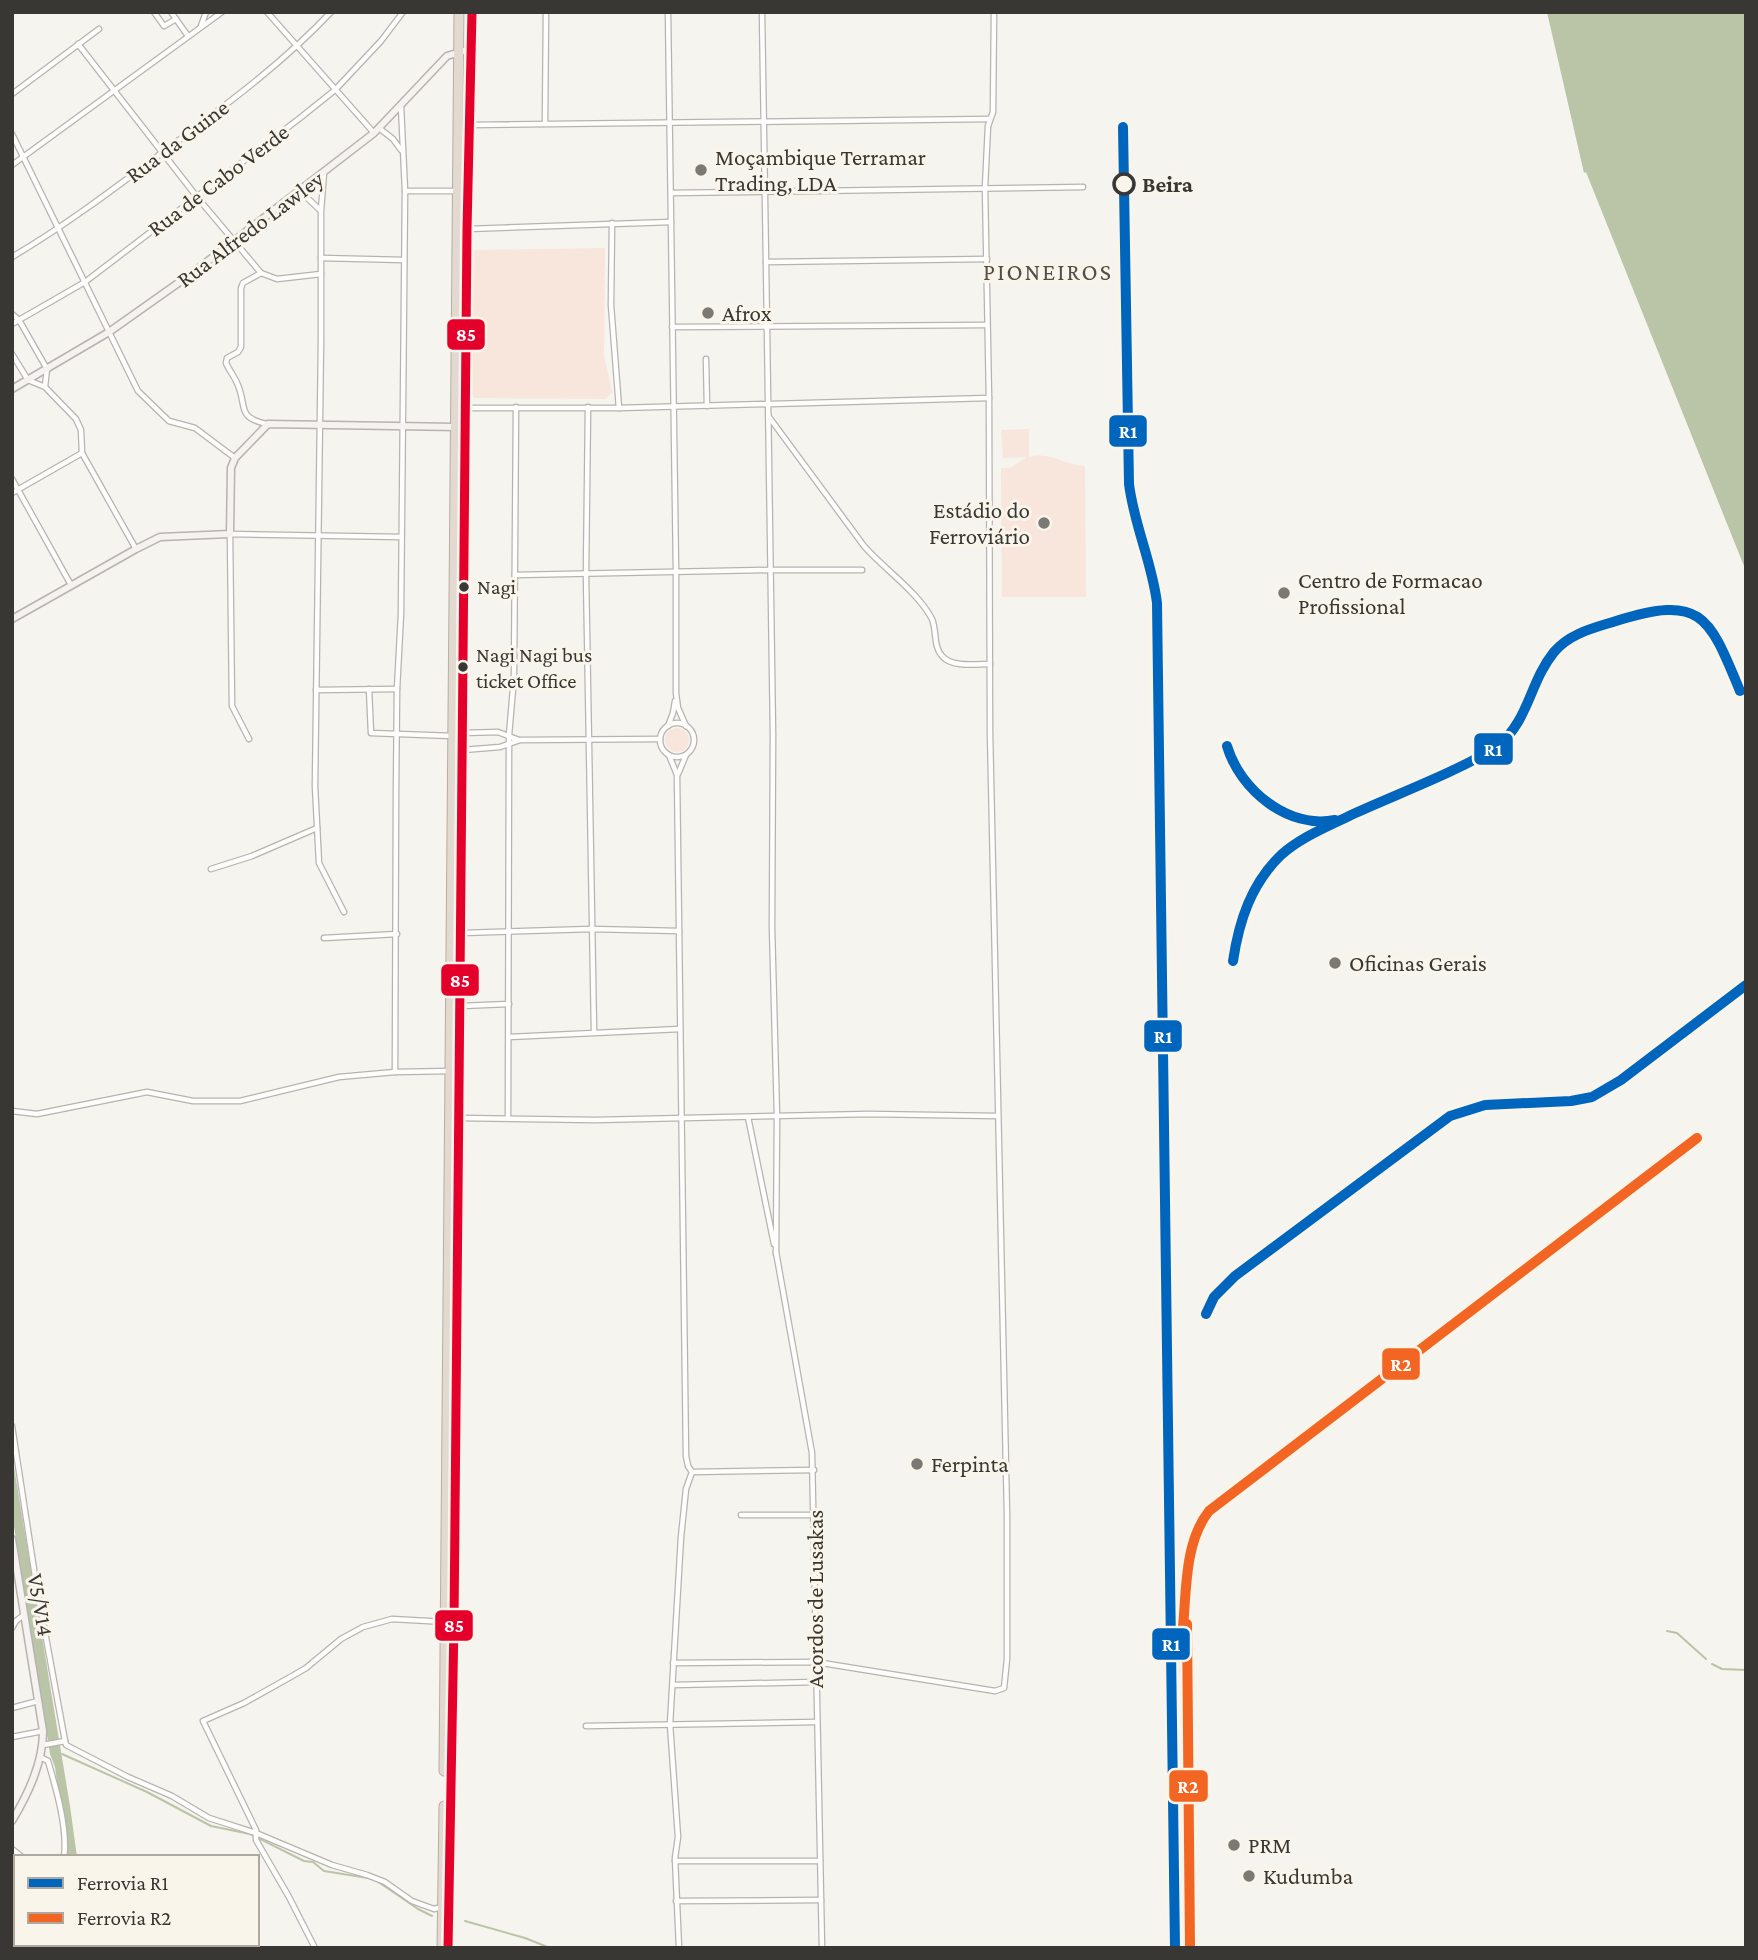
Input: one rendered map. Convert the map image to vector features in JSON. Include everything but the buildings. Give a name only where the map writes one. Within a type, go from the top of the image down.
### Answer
[{"type":"highway","points":[[459,12],[465,51]]},
{"type":"highway","points":[[461,471],[455,377],[464,235],[462,215],[465,51],[472,12]]},
{"type":"highway","points":[[448,1948],[458,705],[461,471],[466,408],[464,235],[458,191],[468,125],[464,98]]},
{"type":"highway","points":[[455,377],[466,377]]},
{"type":"highway","points":[[442,1948],[458,1118],[455,1071],[460,1006],[461,933],[463,750],[458,734]]},
{"type":"street","points":[[154,12],[164,26],[176,19]]},
{"type":"street","points":[[171,12],[188,36]]},
{"type":"street","points":[[201,27],[205,12]]},
{"type":"street","points":[[12,165],[222,12]]},
{"type":"street","points":[[267,12],[335,90],[377,131],[393,139],[402,152]]},
{"type":"street","name":"Rua de Cabo Verde","points":[[12,324],[85,282],[335,90],[390,31],[403,12]]},
{"type":"street","points":[[545,124],[546,12]]},
{"type":"street","points":[[668,12],[676,693],[678,708],[694,739],[677,775]]},
{"type":"street","points":[[762,12],[772,927],[778,1116],[776,1254]]},
{"type":"street","points":[[673,1663],[816,1662],[995,1691],[1004,1688],[1007,1659],[1007,1527],[997,1116],[985,187],[992,112],[994,12]]},
{"type":"street","name":"Rua da Guine","points":[[12,257],[60,229],[162,152],[298,47],[330,13]]},
{"type":"street","points":[[12,94],[99,29]]},
{"type":"street","points":[[78,44],[197,197],[261,273],[277,279],[321,274]]},
{"type":"street","name":"Rua Alfredo Lawley","points":[[12,389],[109,332],[234,242],[377,131],[439,63],[453,53],[465,51]]},
{"type":"street","points":[[395,1072],[397,689],[401,614],[405,191],[401,105]]},
{"type":"street","points":[[468,125],[990,119]]},
{"type":"street","points":[[386,134],[402,126]]},
{"type":"street","points":[[12,134],[138,391],[169,421],[195,428],[235,458]]},
{"type":"street","points":[[324,173],[321,211],[315,786],[319,863],[344,912]]},
{"type":"street","points":[[671,193],[1083,187]]},
{"type":"street","points":[[300,191],[321,211]]},
{"type":"street","points":[[405,191],[458,191]]},
{"type":"street","points":[[464,235],[612,223],[671,222]]},
{"type":"street","points":[[612,223],[611,305],[619,408]]},
{"type":"street","points":[[321,258],[404,260]]},
{"type":"street","points":[[766,262],[987,259]]},
{"type":"street","points":[[261,273],[241,288],[241,346],[238,352],[227,358],[226,363],[239,385],[246,416],[252,421],[320,427],[457,427]]},
{"type":"street","points":[[12,314],[19,320],[47,369],[45,387]]},
{"type":"street","points":[[672,327],[987,325]]},
{"type":"street","points":[[12,354],[27,380],[45,387],[76,419],[81,430],[82,453],[136,549]]},
{"type":"street","points":[[706,359],[707,406]]},
{"type":"street","points":[[466,408],[674,407],[989,398]]},
{"type":"street","points":[[508,1118],[509,735],[514,677],[516,407]]},
{"type":"street","points":[[587,407],[586,574],[594,1032]]},
{"type":"street","points":[[768,416],[864,546],[878,562],[903,582],[932,620],[942,656],[950,662],[990,664]]},
{"type":"street","points":[[249,739],[232,706],[230,477],[235,458],[268,424]]},
{"type":"street","points":[[12,493],[82,453]]},
{"type":"street","points":[[12,478],[71,585]]},
{"type":"street","points":[[12,619],[160,537],[230,534],[401,537]]},
{"type":"street","points":[[515,575],[770,569],[862,570]]},
{"type":"street","points":[[369,689],[371,733],[498,732],[520,740]]},
{"type":"street","points":[[316,690],[397,689]]},
{"type":"street","points":[[676,693],[673,713],[660,739],[662,749],[669,755],[677,775],[686,1456],[692,1472],[686,1489],[681,1537],[670,1724],[678,1837],[675,1861],[679,1948]]},
{"type":"street","points":[[667,727],[676,723],[686,726]]},
{"type":"street","points":[[463,750],[509,745],[520,740],[660,739]]},
{"type":"street","points":[[669,755],[686,755]]},
{"type":"street","points":[[211,869],[252,856],[317,828]]},
{"type":"street","points":[[461,933],[591,929],[679,930]]},
{"type":"street","points":[[324,938],[397,934]]},
{"type":"street","points":[[460,1006],[509,1004]]},
{"type":"street","points":[[509,1037],[680,1029]]},
{"type":"street","points":[[12,1111],[37,1114],[147,1091],[193,1101],[240,1101],[321,1080],[395,1072],[455,1071]]},
{"type":"street","points":[[458,1118],[595,1120],[951,1114],[997,1116]]},
{"type":"street","points":[[748,1117],[776,1254]]},
{"type":"street","name":"Acordos de Lusakas","points":[[776,1254],[800,1378],[814,1470],[822,1948]]},
{"type":"street","name":"V5/V14","points":[[12,1426],[37,1589],[65,1741]]},
{"type":"street","points":[[692,1472],[814,1470]]},
{"type":"street","points":[[741,1515],[815,1514]]},
{"type":"street","points":[[12,1539],[43,1731],[40,1757],[12,1821]]},
{"type":"street","points":[[12,1628],[26,1613]]},
{"type":"street","points":[[315,1948],[256,1835],[203,1721],[244,1703],[300,1672],[341,1639],[363,1626],[392,1619],[449,1622]]},
{"type":"street","points":[[673,1685],[816,1682]]},
{"type":"street","points":[[12,1708],[38,1701]]},
{"type":"street","points":[[586,1726],[817,1723]]},
{"type":"street","points":[[12,1737],[43,1731]]},
{"type":"street","points":[[43,1745],[65,1741],[66,1745],[92,1759],[172,1796],[209,1818],[332,1865],[385,1882],[412,1901],[434,1909],[442,1907]]},
{"type":"street","points":[[40,1757],[48,1761],[55,1785],[64,1855]]},
{"type":"street","points":[[675,1861],[820,1860]]},
{"type":"street","points":[[676,1901],[821,1900]]},
{"type":"shaded area","points":[[1547,12],[1746,12],[1746,571],[1586,172],[1584,173]]},
{"type":"shaded area","points":[[605,248],[604,355],[612,392],[606,399],[474,398],[473,250]]},
{"type":"shaded area","name":"Estádio do Ferroviário","points":[[1029,429],[1029,457],[1051,457],[1085,466],[1086,597],[1002,597],[1001,468],[1010,468],[1027,457],[1003,458],[1001,430]]},
{"type":"shaded area","points":[[677,728],[685,732],[689,740],[685,748],[677,752],[669,748],[665,740],[669,732]]},
{"type":"shaded area","points":[[12,1455],[77,1855],[67,1855],[55,1767],[50,1754],[12,1514]]},
{"type":"waterway","points":[[1667,1631],[1677,1633],[1706,1659]]},
{"type":"waterway","points":[[1712,1664],[1722,1669],[1746,1670]]},
{"type":"waterway","points":[[62,1754],[147,1792],[211,1826],[250,1834],[304,1861],[313,1862],[324,1871],[368,1878]]},
{"type":"waterway","points":[[377,1881],[432,1916]]},
{"type":"waterway","points":[[465,1921],[550,1948]]},
{"type":"railway","points":[[1233,961],[1248,904],[1262,878],[1281,855],[1324,828],[1444,775],[1497,747],[1516,725],[1546,664],[1567,640],[1599,626],[1645,613],[1667,610],[1685,612],[1699,618],[1710,629],[1740,691]]},
{"type":"railway","points":[[1227,746],[1242,777],[1267,802],[1298,817],[1332,821]]},
{"type":"railway","points":[[1206,1314],[1214,1297],[1235,1276],[1450,1116],[1485,1105],[1571,1101],[1592,1097],[1621,1080],[1746,985]]},
{"type":"railway","points":[[1178,1948],[1175,1695],[1190,1549],[1198,1525],[1209,1511],[1697,1138]]},
{"type":"railway","points":[[1187,1662],[1190,1948]]},
{"type":"rail line","name":"R1","points":[[1123,127],[1129,484],[1157,603],[1175,1948]]},
{"type":"rail line","name":"R1","points":[[1233,961],[1248,904],[1262,878],[1281,855],[1324,828],[1444,775],[1497,747],[1516,725],[1546,664],[1567,640],[1599,626],[1645,613],[1667,610],[1685,612],[1699,618],[1710,629],[1740,691]]},
{"type":"rail line","name":"R1","points":[[1227,746],[1243,777],[1268,803],[1300,818],[1335,820]]},
{"type":"rail line","name":"R1","points":[[1206,1314],[1214,1297],[1235,1276],[1450,1116],[1485,1105],[1571,1101],[1592,1097],[1621,1080],[1746,985]]},
{"type":"rail line","name":"R2","points":[[1182,1637],[1190,1554],[1209,1511],[1697,1138]]},
{"type":"rail line","name":"R2","points":[[1187,1624],[1190,1948]]},
{"type":"transit line","name":"85","points":[[448,1948],[454,1623],[467,229],[472,12]]},
{"type":"place","name":"Moçambique Terramar Trading, LDA","points":[[701,170]]},
{"type":"place","name":"Beira","points":[[1124,184]]},
{"type":"place","name":"Afrox","points":[[708,313]]},
{"type":"place","name":"Estádio do Ferroviário","points":[[1044,523]]},
{"type":"place","name":"Nagi","points":[[464,587]]},
{"type":"place","name":"Centro de Formacao Profissional","points":[[1284,593]]},
{"type":"place","name":"Nagi Nagi bus ticket Office","points":[[463,667]]},
{"type":"place","name":"Oficinas Gerais","points":[[1335,963]]},
{"type":"place","name":"Ferpinta","points":[[917,1464]]},
{"type":"place","name":"PRM","points":[[1234,1845]]},
{"type":"place","name":"Kudumba","points":[[1249,1876]]},
{"type":"district","name":"PIONEIROS","points":[[1048,271]]}]
